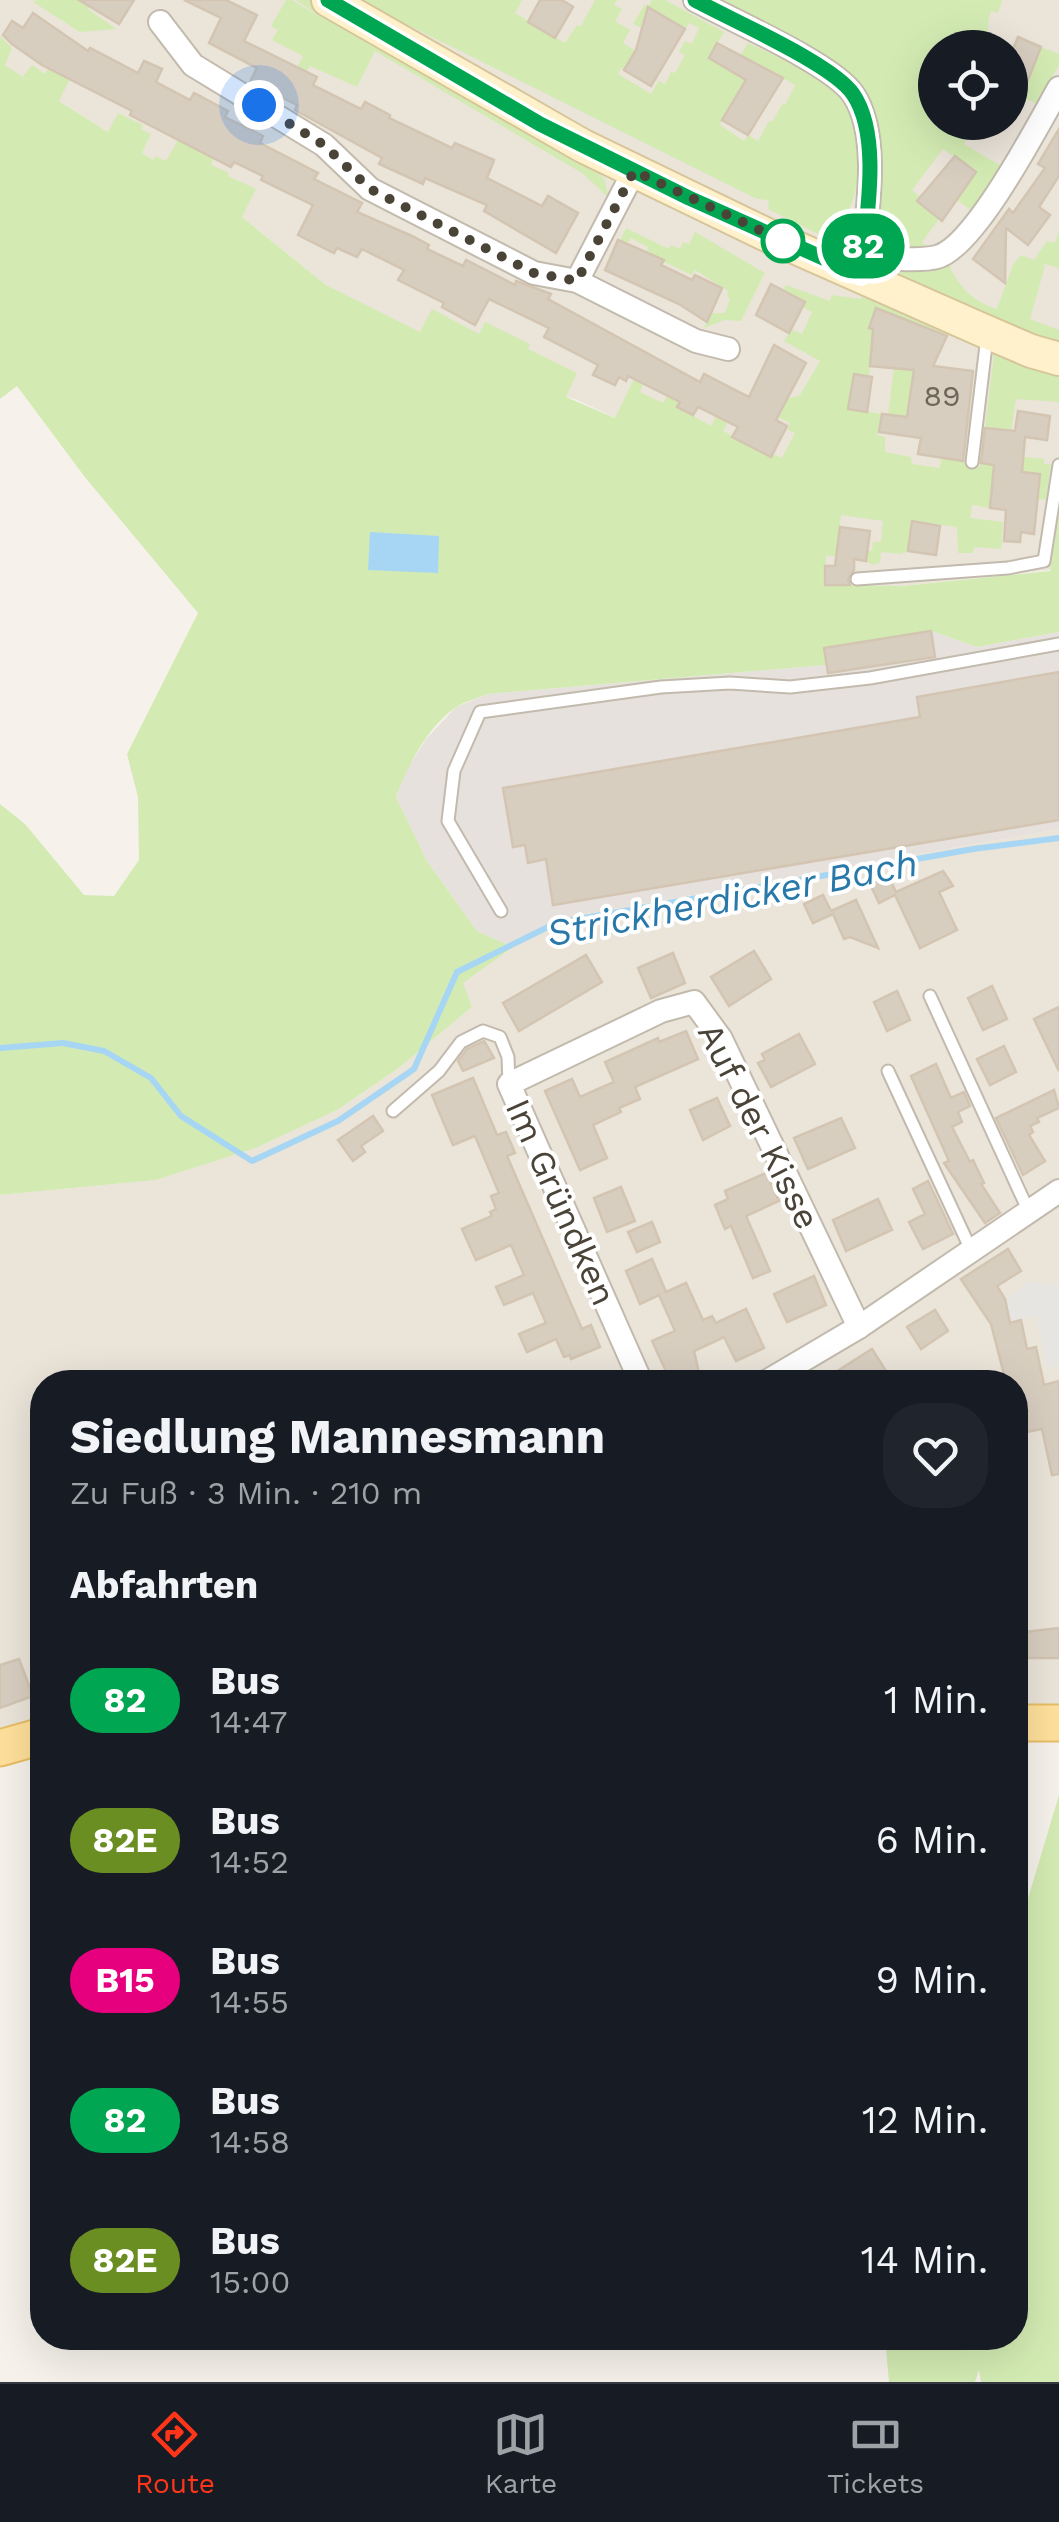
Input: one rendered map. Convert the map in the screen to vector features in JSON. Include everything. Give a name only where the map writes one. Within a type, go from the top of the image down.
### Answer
[{"type":"main road","points":[[328,0],[540,124],[634,171],[988,332],[1059,359]]},
{"type":"main road","points":[[1028,1723],[1059,1723]]},
{"type":"main road","points":[[0,1748],[30,1739]]},
{"type":"street","points":[[695,0],[811,61],[852,93],[864,122],[869,158],[870,191],[861,275]]},
{"type":"street","points":[[160,22],[194,65],[324,145],[370,189],[534,273],[577,281],[696,341],[728,349]]},
{"type":"street","points":[[861,275],[875,260],[926,259],[956,249],[1006,179],[1059,88]]},
{"type":"street","points":[[577,281],[634,171]]},
{"type":"street","name":"Auf der Kisse","points":[[509,1084],[661,1011],[694,1002],[721,1039],[859,1327]]},
{"type":"street","name":"Im Gründken","points":[[509,1084],[636,1370]]},
{"type":"street","points":[[786,1370],[859,1327],[1059,1191]]},
{"type":"lane","points":[[972,462],[988,332]]},
{"type":"lane","points":[[857,579],[1008,568],[1044,561],[1059,464]]},
{"type":"lane","points":[[500,911],[448,821],[454,771],[480,712],[661,687],[730,683],[790,686],[870,678],[1059,644]]},
{"type":"lane","points":[[930,996],[1029,1212]]},
{"type":"lane","name":"Im Gründken","points":[[393,1111],[439,1071],[461,1042],[483,1031],[500,1037],[508,1057],[509,1084]]},
{"type":"lane","points":[[888,1071],[972,1252]]},
{"type":"shaded area","points":[[0,0],[1059,0],[1059,569],[902,586],[825,585],[825,563],[748,479],[577,400],[514,380],[326,285],[241,216],[0,60]]},
{"type":"shaded area","points":[[931,631],[977,647],[1059,632],[1059,829],[580,915],[513,947],[477,931],[427,861],[396,797],[407,769],[426,739],[456,707],[488,694],[826,665],[824,648]]},
{"type":"shaded area","points":[[1059,829],[1059,1704],[1028,1704],[1028,1370],[30,1370],[30,1722],[0,1731],[0,1195],[156,1180],[256,1148],[337,1110],[396,1070],[472,1007],[462,983],[513,947],[580,915]]},
{"type":"shaded area","points":[[1029,1282],[1059,1285],[1059,1365],[1048,1368],[1036,1316],[1010,1321],[1005,1302]]},
{"type":"green space","points":[[93,0],[88,9],[116,29],[80,32],[33,2]]},
{"type":"green space","points":[[286,0],[322,18],[296,0],[309,0],[596,169],[605,180],[608,197],[582,173],[375,51],[357,87],[310,66],[307,71],[297,67],[303,56],[272,40],[278,30],[271,26]]},
{"type":"green space","points":[[363,0],[522,0],[515,13],[565,43],[577,25],[581,26],[595,0],[617,0],[614,5],[622,9],[615,21],[630,30],[623,43],[636,51],[626,70],[621,68],[618,74],[651,94],[659,81],[665,84],[671,72],[675,73],[685,55],[679,52],[685,41],[692,44],[699,28],[689,23],[685,29],[658,14],[649,32],[633,24],[645,4],[665,0],[724,32],[709,58],[731,71],[748,43],[802,68],[833,91],[851,116],[856,134],[858,168],[852,203],[834,229],[820,235],[768,209],[769,200],[757,199]],"holes":[[[756,62],[795,85],[758,141],[748,135],[744,141],[720,125]]]},
{"type":"green space","points":[[695,0],[1002,0],[998,13],[991,11],[988,30],[918,30],[918,140],[966,140],[964,144],[1001,166],[971,210],[956,199],[975,171],[943,149],[912,190],[920,197],[917,202],[939,219],[922,242],[929,248],[896,242],[885,233],[877,218],[870,107]]},
{"type":"green space","points":[[0,36],[12,48],[5,65],[29,81],[23,76],[32,65],[45,74],[48,69],[70,79],[59,101],[108,132],[118,113],[143,125],[141,129],[151,134],[142,153],[153,160],[156,156],[166,161],[178,140],[213,159],[211,165],[229,173],[228,176],[256,189],[242,217],[326,285],[420,332],[432,309],[479,334],[485,322],[577,373],[566,397],[615,418],[634,379],[643,384],[640,392],[663,403],[667,396],[671,397],[683,373],[692,377],[677,407],[711,426],[732,388],[743,393],[723,431],[771,456],[782,458],[795,433],[788,430],[790,423],[766,411],[775,391],[791,398],[800,395],[820,361],[784,341],[791,329],[802,334],[812,312],[802,307],[804,301],[783,291],[786,285],[830,301],[832,295],[861,299],[871,280],[861,275],[956,249],[950,268],[959,283],[969,294],[997,309],[1013,265],[1021,255],[1034,260],[1047,241],[1055,243],[1059,230],[1059,268],[1041,263],[1045,266],[1030,319],[1059,330],[1059,360],[981,349],[948,334],[936,359],[931,357],[927,384],[912,382],[908,406],[972,415],[971,426],[888,415],[896,352],[871,350],[869,376],[854,374],[848,408],[881,414],[877,435],[885,437],[885,452],[911,457],[912,464],[940,468],[941,458],[972,462],[976,469],[981,453],[1044,459],[1044,464],[1051,464],[1046,499],[1038,500],[1040,474],[994,469],[990,508],[972,505],[970,518],[1003,522],[1001,549],[974,547],[973,553],[958,553],[957,527],[913,521],[908,551],[881,552],[880,562],[873,565],[866,561],[867,551],[872,551],[873,542],[881,542],[883,521],[841,515],[836,557],[826,555],[826,585],[902,586],[1050,571],[1059,508],[1059,632],[977,647],[931,631],[824,648],[826,665],[488,694],[458,706],[428,735],[396,797],[427,861],[477,931],[513,947],[463,983],[472,1007],[396,1070],[337,1110],[256,1148],[156,1180],[0,1195],[0,804],[25,824],[84,895],[114,896],[139,860],[138,797],[127,754],[198,613],[84,476],[17,386],[0,399]]},
{"type":"green space","points":[[1041,47],[1059,54],[1059,65],[1037,104],[1028,100],[1029,76]]},
{"type":"green space","points":[[626,228],[669,249],[671,245],[680,249],[683,242],[689,244],[695,232],[765,273],[741,321],[725,320],[704,328],[711,313],[725,313],[730,299],[728,291],[695,270],[692,275],[647,254],[648,247],[631,238],[627,244],[620,241]]},
{"type":"green space","points":[[994,354],[1059,376],[1059,402],[1016,399],[1011,431],[985,428]]},
{"type":"green space","points":[[1059,1795],[1059,2382],[981,2382],[979,2370],[975,2382],[889,2382],[886,2350],[1028,2350],[1028,1899]]},
{"type":"water","points":[[370,532],[439,536],[438,573],[368,570]]},
{"type":"building","points":[[79,0],[134,0],[119,24]]},
{"type":"building","points":[[184,0],[226,0],[257,15],[244,41],[317,77],[313,85],[361,109],[365,102],[452,148],[455,143],[494,160],[487,178],[542,206],[548,196],[578,213],[556,253],[484,211],[487,205],[425,178],[423,184],[379,164],[382,158],[295,110],[297,105],[250,82],[257,68],[209,43],[221,18]]},
{"type":"building","points":[[540,0],[562,0],[573,7],[555,38],[528,22]]},
{"type":"building","points":[[648,7],[685,29],[651,86],[624,70],[636,50]]},
{"type":"building","points":[[33,13],[88,51],[90,48],[138,73],[144,61],[162,69],[156,82],[190,100],[194,93],[228,111],[225,117],[263,136],[260,143],[318,173],[314,179],[362,203],[357,212],[412,236],[429,245],[427,249],[463,266],[466,260],[515,285],[516,281],[551,294],[548,299],[700,382],[704,374],[749,397],[774,345],[806,363],[776,420],[787,426],[771,457],[732,437],[738,427],[698,407],[693,415],[677,407],[680,402],[628,376],[626,381],[619,377],[615,385],[593,375],[598,365],[544,337],[549,328],[489,299],[475,325],[442,307],[444,303],[398,280],[404,270],[362,249],[357,257],[337,248],[334,253],[298,235],[313,205],[261,180],[263,176],[234,162],[231,167],[130,115],[132,111],[42,65],[12,44],[3,35],[12,21],[23,28]]},
{"type":"building","points":[[1028,41],[1041,47],[1028,80]]},
{"type":"building","points":[[717,43],[783,78],[748,135],[722,120],[746,80],[709,58]]},
{"type":"building","points":[[1059,129],[1059,176],[1039,207],[1050,215],[1028,245],[1006,228],[1005,283],[973,259],[1045,168],[1038,164]]},
{"type":"building","points":[[955,156],[976,172],[942,221],[917,201]]},
{"type":"building","points":[[618,240],[664,260],[661,265],[692,280],[695,275],[722,288],[707,322],[679,304],[605,270]]},
{"type":"building","points":[[771,284],[805,302],[789,333],[756,315]]},
{"type":"building","points":[[876,308],[947,336],[933,366],[973,371],[963,461],[918,454],[921,438],[879,432],[882,414],[907,417],[914,370],[870,366],[873,329],[869,328]]},
{"type":"building","points":[[854,374],[872,377],[867,412],[848,409]]},
{"type":"building","points":[[1018,411],[1050,416],[1047,440],[1025,437],[1022,472],[1040,474],[1034,534],[1021,532],[1020,542],[1004,541],[1006,510],[990,508],[994,465],[981,463],[985,428],[1015,431]]},
{"type":"building","points":[[912,521],[940,526],[936,555],[908,551]]},
{"type":"building","points":[[840,527],[870,531],[866,561],[854,559],[850,585],[825,585],[825,566],[835,566]]},
{"type":"building","points":[[931,631],[935,657],[828,673],[824,648]]},
{"type":"building","points":[[1059,672],[1059,820],[553,905],[546,859],[528,863],[525,845],[513,847],[503,788],[920,717],[917,697]]},
{"type":"building","points":[[943,871],[953,886],[939,892],[957,930],[920,948],[895,895],[879,903],[870,884],[889,877],[896,892]]},
{"type":"building","points":[[823,895],[831,911],[856,900],[878,948],[850,937],[844,939],[833,914],[813,923],[804,904]]},
{"type":"building","points":[[754,951],[771,979],[729,1006],[711,977]]},
{"type":"building","points":[[673,953],[685,983],[651,998],[638,968]]},
{"type":"building","points":[[586,955],[602,982],[519,1031],[503,1003]]},
{"type":"building","points":[[992,986],[1007,1019],[983,1030],[968,998]]},
{"type":"building","points":[[897,991],[910,1020],[887,1031],[874,1002]]},
{"type":"building","points":[[1059,1007],[1059,1071],[1034,1019]]},
{"type":"building","points":[[686,1031],[698,1059],[635,1087],[640,1099],[593,1125],[607,1158],[580,1170],[545,1091],[572,1079],[580,1097],[614,1082],[605,1062],[658,1038],[659,1042]]},
{"type":"building","points":[[799,1034],[815,1064],[771,1087],[758,1063],[765,1060],[762,1054]]},
{"type":"building","points":[[484,1041],[494,1058],[463,1071],[458,1061],[467,1049]]},
{"type":"building","points":[[1004,1046],[1016,1072],[990,1085],[977,1059]]},
{"type":"building","points":[[936,1064],[951,1098],[964,1092],[970,1106],[958,1112],[962,1122],[952,1127],[1000,1213],[985,1223],[944,1163],[949,1161],[911,1076]]},
{"type":"building","points":[[473,1078],[497,1135],[506,1132],[515,1153],[507,1156],[582,1329],[591,1325],[600,1347],[571,1359],[570,1355],[564,1357],[556,1339],[527,1352],[519,1334],[546,1323],[533,1293],[504,1305],[496,1287],[524,1275],[511,1245],[476,1260],[462,1229],[492,1216],[490,1212],[496,1209],[491,1196],[499,1193],[475,1136],[453,1145],[432,1095]]},
{"type":"building","points":[[1054,1090],[1059,1108],[1037,1118],[1039,1122],[1030,1126],[1033,1132],[1029,1135],[1045,1161],[1023,1175],[996,1118]]},
{"type":"building","points":[[717,1098],[730,1126],[703,1140],[690,1110]]},
{"type":"building","points":[[373,1116],[383,1131],[361,1146],[365,1152],[353,1161],[338,1140]]},
{"type":"building","points":[[841,1118],[855,1148],[808,1169],[794,1138]]},
{"type":"building","points":[[766,1173],[779,1201],[746,1216],[770,1271],[753,1278],[731,1226],[725,1229],[715,1205],[728,1199],[725,1191]]},
{"type":"building","points":[[928,1181],[953,1234],[923,1249],[909,1222],[925,1214],[913,1189]]},
{"type":"building","points":[[621,1187],[635,1221],[607,1232],[594,1198]]},
{"type":"building","points":[[878,1199],[892,1230],[846,1251],[833,1220]]},
{"type":"building","points":[[652,1222],[660,1242],[637,1252],[628,1232]]},
{"type":"building","points":[[1008,1249],[1021,1271],[997,1286],[1005,1299],[1010,1323],[1021,1320],[1027,1349],[1036,1347],[1044,1385],[1059,1381],[1059,1474],[1052,1475],[1042,1429],[1028,1432],[1028,1370],[1003,1370],[991,1324],[961,1279]]},
{"type":"building","points":[[652,1259],[666,1292],[686,1283],[703,1320],[712,1316],[716,1323],[746,1309],[764,1348],[736,1361],[724,1337],[694,1351],[698,1370],[665,1370],[652,1341],[675,1331],[659,1295],[640,1304],[626,1271]]},
{"type":"building","points":[[814,1276],[826,1305],[787,1322],[774,1294]]},
{"type":"building","points":[[935,1310],[948,1331],[921,1349],[907,1327]]},
{"type":"building","points":[[872,1349],[885,1370],[839,1370]]},
{"type":"building","points":[[1059,1628],[1059,1658],[1028,1658],[1028,1632]]},
{"type":"building","points":[[19,1659],[30,1697],[0,1708],[0,1665]]},
{"type":"waterway","name":"Strickherdicker Bach","points":[[0,1048],[63,1043],[104,1051],[151,1078],[181,1116],[252,1161],[338,1121],[414,1069],[457,972],[556,923],[973,849],[1059,838]]},
{"type":"bus line","name":"82","points":[[328,0],[540,124],[765,234],[861,275],[870,191],[869,158],[864,122],[852,93],[811,61],[695,0]]},
{"type":"route","points":[[259,105],[324,145],[370,189],[534,273],[577,281],[634,171],[783,241]]}]
